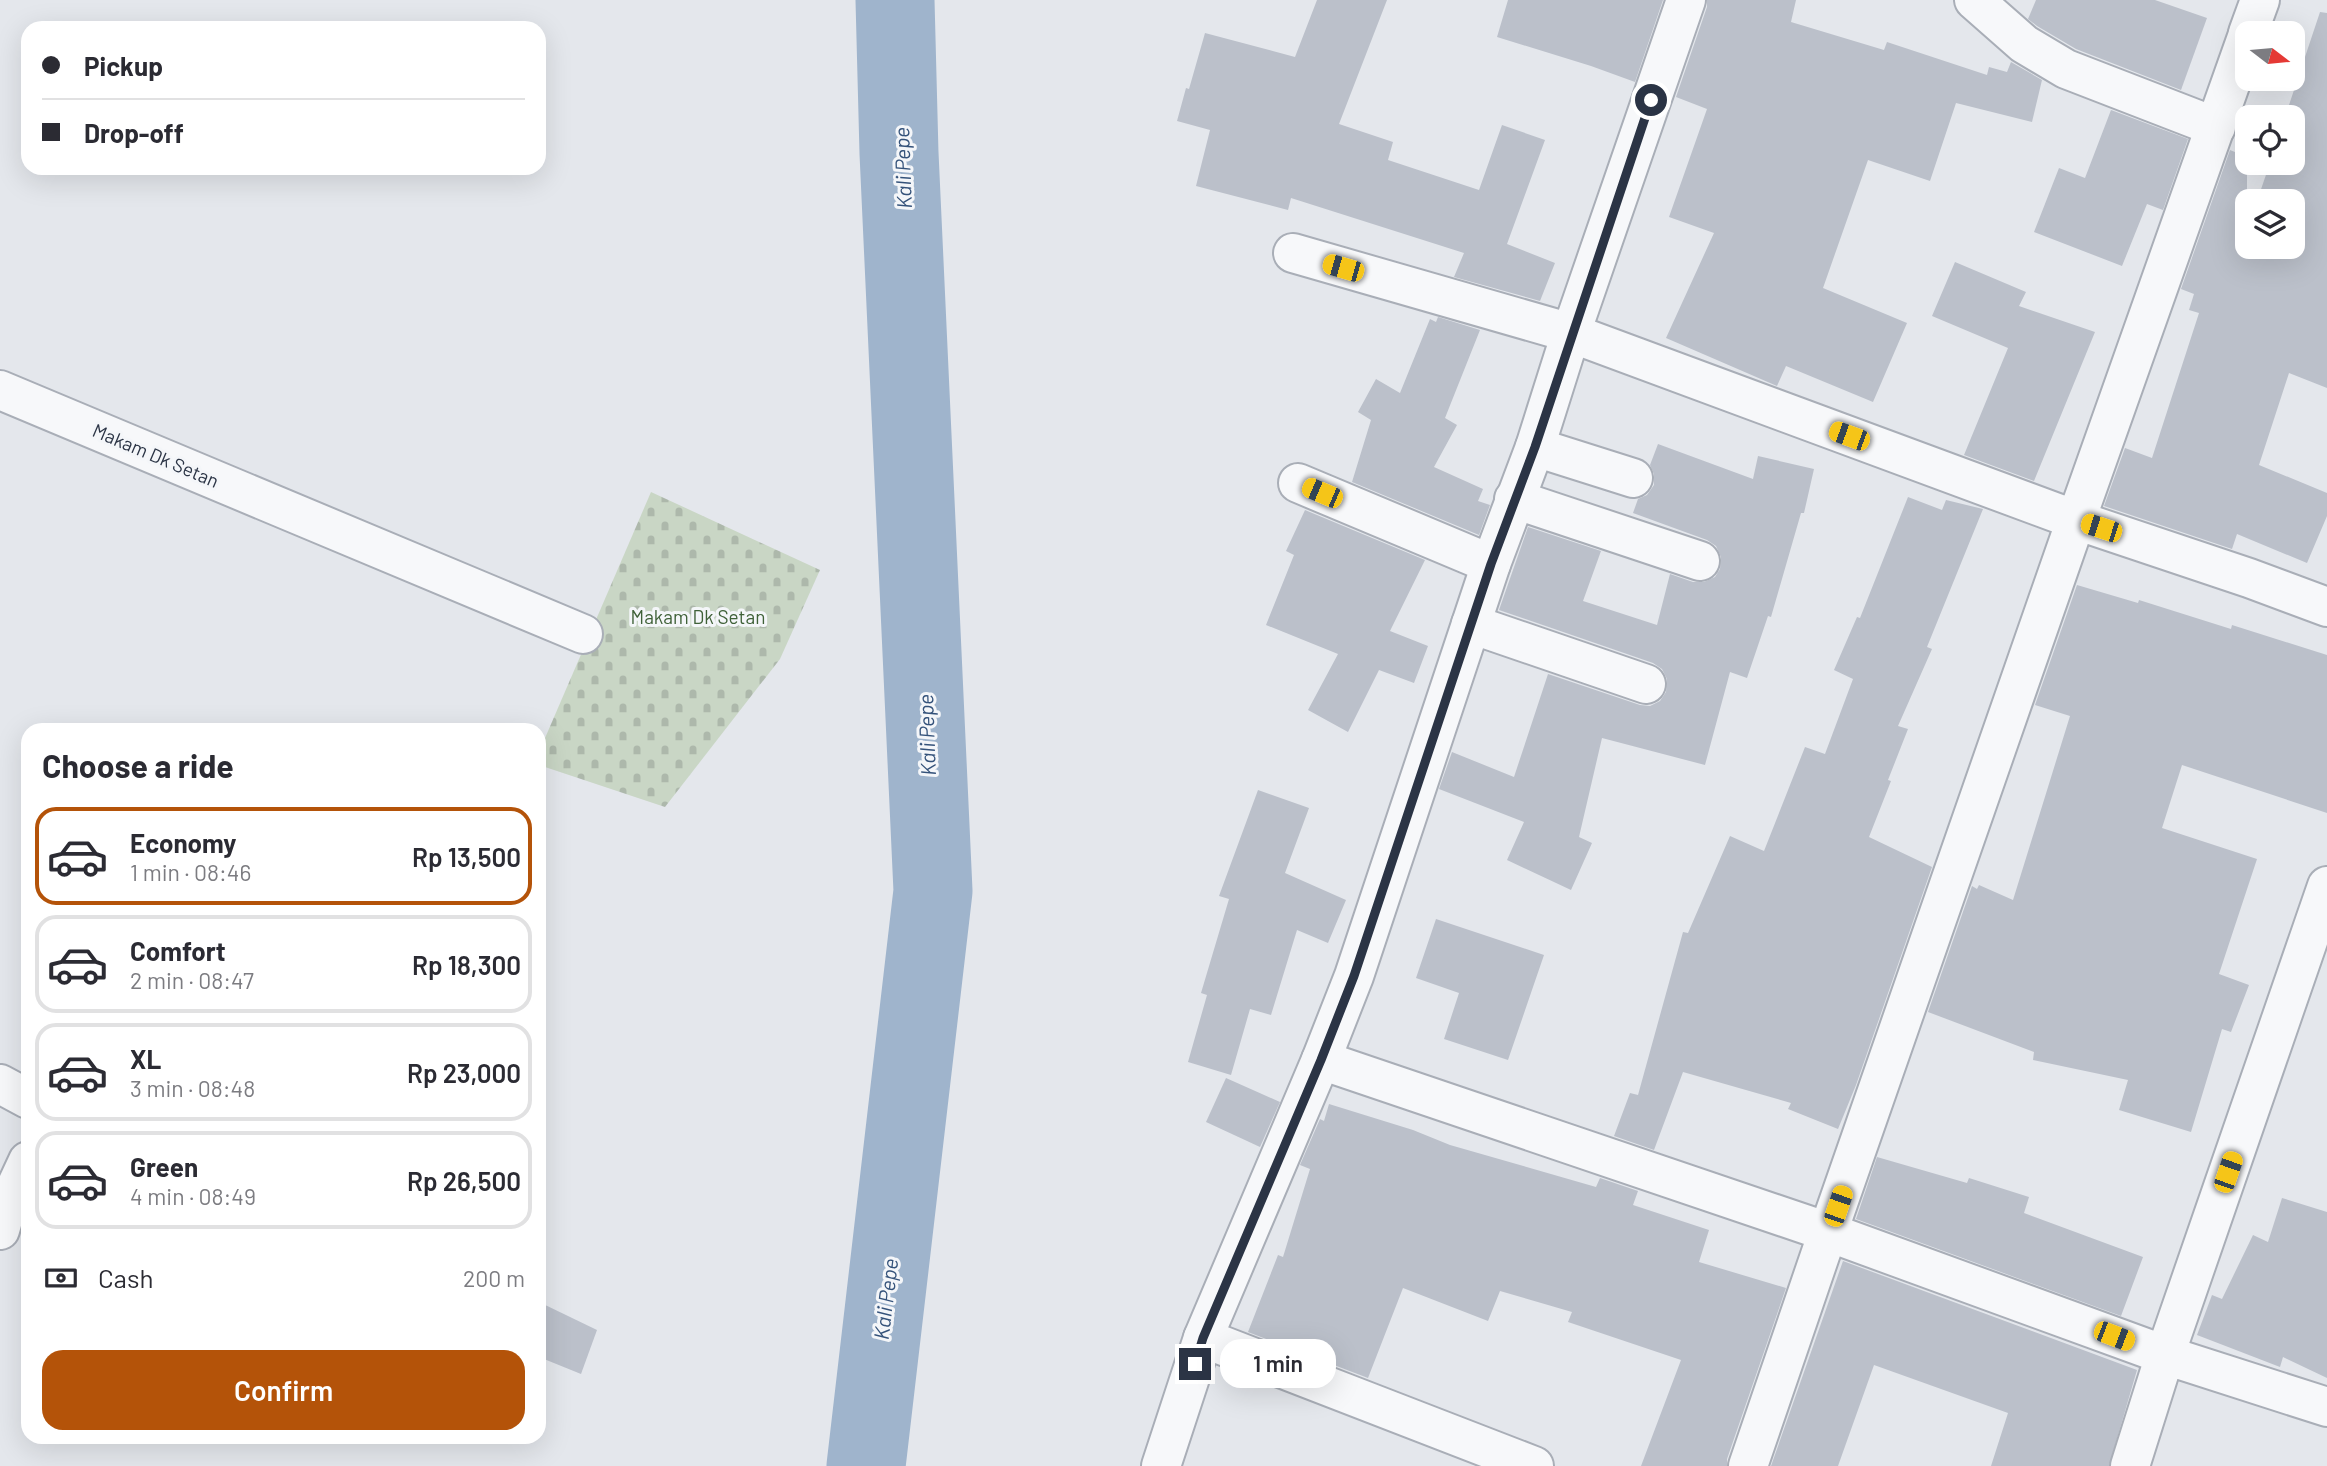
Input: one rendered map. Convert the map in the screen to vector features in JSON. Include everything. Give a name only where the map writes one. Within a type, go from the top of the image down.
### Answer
[{"type":"street","points":[[1161,1466],[1203,1338],[1354,976],[1491,564],[1535,447],[1571,333],[1686,0]]},
{"type":"street","points":[[1974,0],[2024,44],[2066,69],[2216,127]]},
{"type":"street","points":[[2253,21],[2260,0]]},
{"type":"street","points":[[1748,1466],[2076,520],[2235,72]]},
{"type":"street","points":[[1293,253],[1571,333],[2076,520],[2327,607]]},
{"type":"street","name":"Makam Dk Setan","points":[[0,390],[583,634]]},
{"type":"street","points":[[1535,447],[1633,478]]},
{"type":"street","points":[[1298,483],[1491,564]]},
{"type":"street","points":[[1514,499],[1700,561]]},
{"type":"street","points":[[1472,624],[1646,684]]},
{"type":"street","points":[[2130,1466],[2165,1355],[2327,886]]},
{"type":"street","points":[[1321,1060],[1828,1232],[2165,1355],[2327,1407]]},
{"type":"street","points":[[0,1084],[21,1095]]},
{"type":"street","points":[[0,1230],[21,1177]]},
{"type":"street","points":[[1203,1338],[1534,1466]]},
{"type":"green space","name":"Makam Dk Setan","points":[[651,492],[820,570],[780,659],[665,807],[546,767],[546,736]]},
{"type":"building","points":[[1317,0],[1387,0],[1339,124],[1393,142],[1388,160],[1479,190],[1502,125],[1545,140],[1507,244],[1555,263],[1540,301],[1454,277],[1464,253],[1291,198],[1288,210],[1196,186],[1210,130],[1177,121],[1205,33],[1295,57]]},
{"type":"building","points":[[1508,0],[1663,0],[1635,82],[1497,37]]},
{"type":"building","points":[[1707,0],[1796,0],[1791,22],[1884,50],[1887,42],[1987,75],[1989,67],[2007,72],[2011,62],[2042,80],[2032,122],[1956,103],[1930,181],[1868,160],[1823,288],[1907,323],[1873,402],[1786,366],[1777,386],[1666,338],[1714,233],[1669,217],[1707,109],[1676,97],[1707,7]]},
{"type":"building","points":[[2036,0],[2155,0],[2207,18],[2181,90],[2076,49],[2037,26],[2028,19]]},
{"type":"building","points":[[2320,12],[2327,13],[2327,388],[2289,373],[2259,465],[2327,493],[2327,516],[2307,563],[2237,534],[2232,549],[2104,506],[2125,448],[2152,458],[2199,313],[2189,310],[2194,294],[2181,289],[2230,150],[2235,152],[2235,175],[2247,175],[2247,189],[2235,189],[2235,259],[2305,259],[2305,189],[2261,189],[2266,175],[2305,175],[2305,105],[2289,105],[2294,91],[2305,91],[2305,57]]},
{"type":"building","points":[[2111,110],[2188,139],[2163,210],[2147,204],[2122,266],[2034,232],[2059,168],[2085,178]]},
{"type":"building","points":[[1955,262],[2026,292],[2019,306],[2095,332],[2034,481],[1964,455],[2008,348],[1932,316]]},
{"type":"building","points":[[1438,317],[1480,330],[1445,418],[1457,425],[1434,467],[1483,489],[1478,501],[1490,505],[1479,535],[1352,482],[1371,420],[1358,412],[1376,379],[1400,393],[1430,319],[1436,322]]},
{"type":"building","points":[[1658,444],[1753,479],[1758,456],[1814,469],[1804,513],[1801,513],[1771,617],[1768,616],[1747,678],[1730,672],[1705,765],[1602,738],[1579,837],[1592,843],[1571,890],[1507,860],[1524,822],[1439,789],[1452,752],[1514,777],[1548,674],[1640,705],[1650,706],[1660,701],[1666,692],[1667,679],[1662,669],[1653,663],[1499,610],[1528,527],[1601,551],[1583,601],[1657,625],[1670,574],[1693,582],[1704,582],[1715,577],[1720,569],[1721,557],[1716,546],[1707,540],[1633,513],[1638,499],[1647,495],[1654,485],[1654,474],[1650,465]]},
{"type":"building","points":[[1908,497],[1942,510],[1946,500],[1983,509],[1927,647],[1932,649],[1898,726],[1908,729],[1869,837],[1932,867],[1838,1129],[1788,1109],[1791,1103],[1683,1072],[1654,1150],[1614,1136],[1630,1093],[1638,1095],[1683,932],[1688,933],[1730,836],[1764,851],[1805,747],[1825,754],[1853,679],[1834,670],[1857,617],[1860,618]]},
{"type":"building","points":[[1305,510],[1425,560],[1390,631],[1428,646],[1414,683],[1379,670],[1348,732],[1308,710],[1338,654],[1266,625],[1294,555],[1286,551]]},
{"type":"building","points":[[2077,585],[2138,603],[2139,600],[2231,629],[2232,625],[2327,655],[2327,813],[2182,765],[2162,828],[2257,859],[2219,974],[2249,985],[2231,1032],[2222,1029],[2191,1132],[2119,1110],[2128,1080],[2033,1060],[2034,1052],[1928,1012],[1972,886],[1977,889],[1979,885],[2013,900],[2070,716],[2035,705]]},
{"type":"building","points":[[1258,790],[1309,808],[1285,873],[1346,900],[1328,943],[1297,930],[1271,1015],[1250,1009],[1231,1075],[1188,1062],[1207,995],[1201,993],[1229,899],[1219,896]]},
{"type":"building","points":[[1436,919],[1544,955],[1508,1060],[1444,1039],[1459,993],[1416,978]]},
{"type":"building","points":[[1226,1078],[1280,1102],[1260,1147],[1206,1122]]},
{"type":"building","points":[[1329,1104],[1413,1130],[1450,1145],[1596,1187],[1600,1178],[1638,1191],[1633,1205],[1709,1230],[1699,1262],[1786,1288],[1727,1459],[1727,1466],[1641,1466],[1681,1360],[1568,1322],[1572,1312],[1500,1291],[1488,1321],[1403,1288],[1368,1378],[1248,1332],[1278,1255],[1283,1257],[1310,1169],[1300,1165],[1320,1119],[1324,1121]]},
{"type":"building","points":[[1877,1157],[1967,1183],[1969,1178],[2029,1197],[2024,1213],[2143,1257],[2121,1316],[1856,1219]]},
{"type":"building","points":[[2282,1198],[2327,1212],[2327,1378],[2283,1357],[2280,1367],[2197,1335],[2212,1295],[2222,1299],[2253,1235],[2268,1242]]},
{"type":"building","points":[[1843,1261],[2137,1370],[2109,1466],[1991,1466],[2008,1413],[1874,1365],[1838,1466],[1771,1466]]},
{"type":"building","points":[[546,1305],[597,1330],[581,1374],[546,1360]]},
{"type":"waterway","name":"Kali Pepe","points":[[866,1466],[933,891],[899,153],[895,0]]},
{"type":"route","points":[[1195,1364],[1203,1338],[1354,976],[1491,564],[1535,447],[1651,100]]}]
